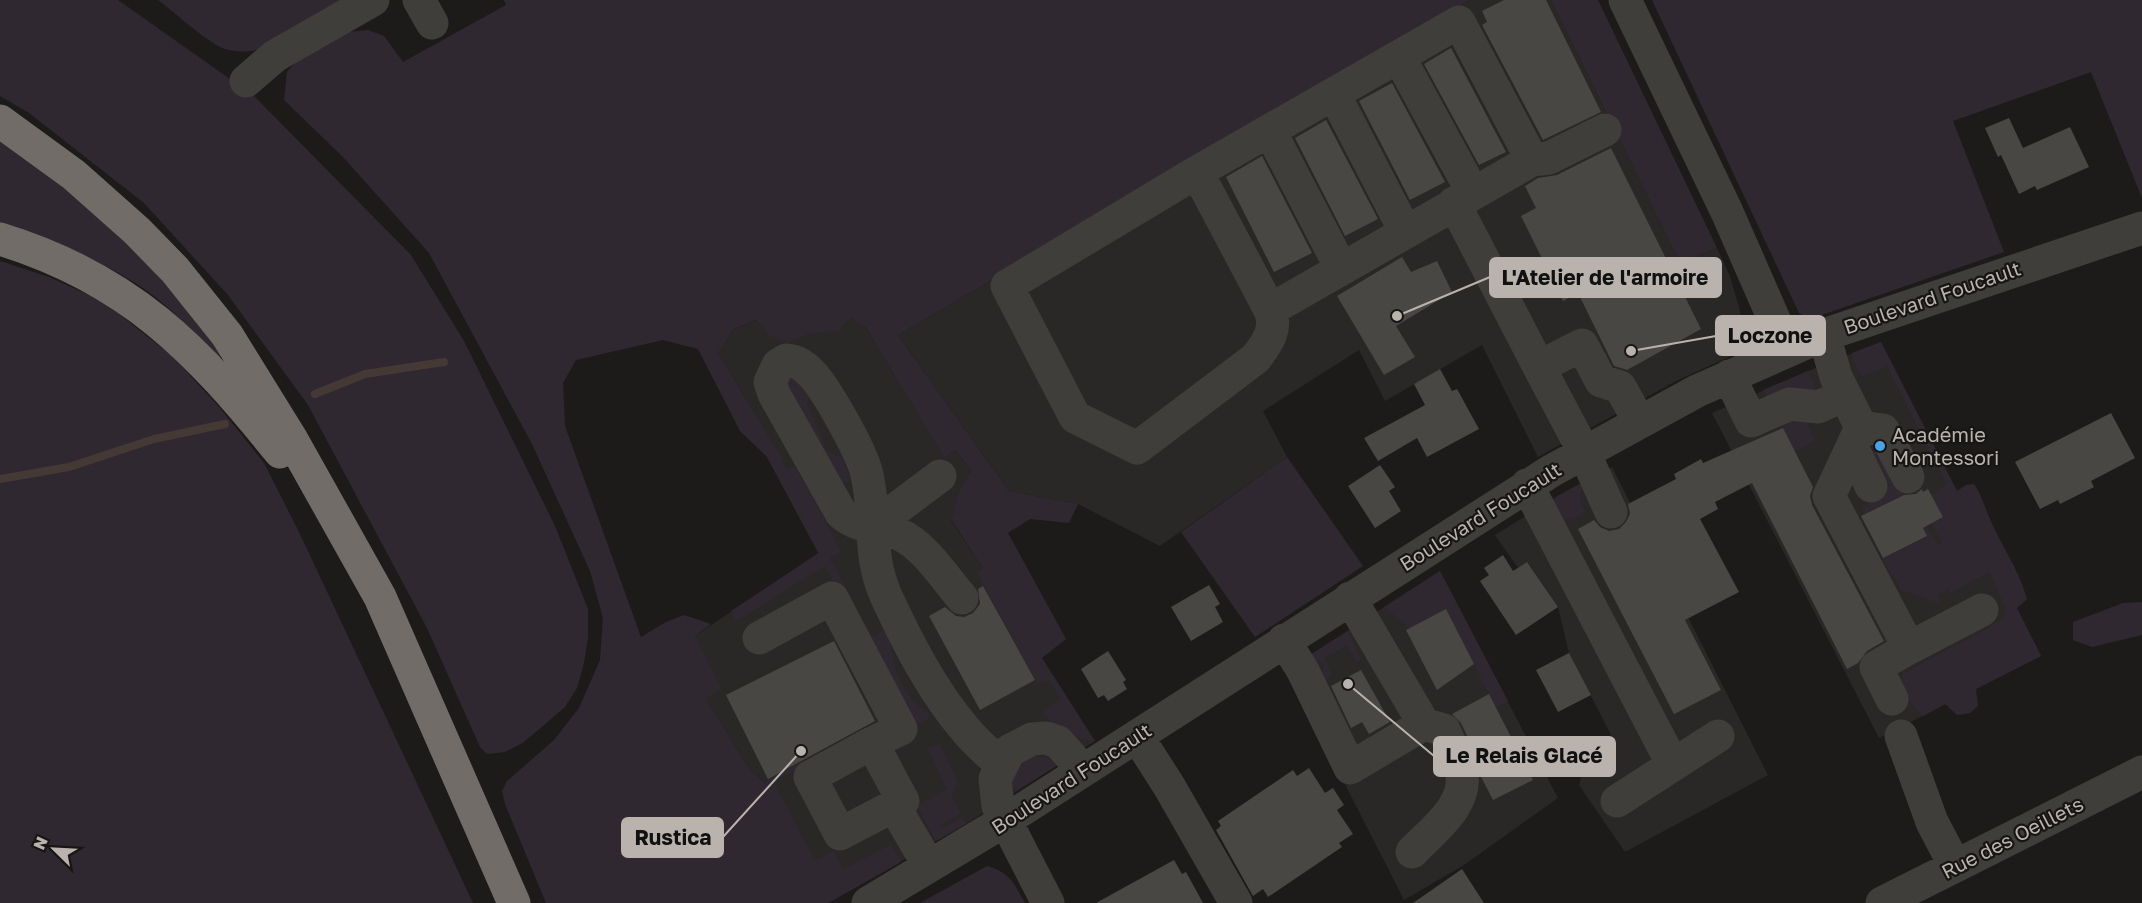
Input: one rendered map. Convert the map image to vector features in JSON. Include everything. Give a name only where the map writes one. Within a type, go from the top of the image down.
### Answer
[{"type":"highway","points":[[0,121],[95,193],[157,250],[193,291],[238,352],[292,440],[394,625],[514,903]]},
{"type":"highway","points":[[0,239],[55,259],[90,275],[127,297],[176,336],[225,385],[343,531]]},
{"type":"street","points":[[246,81],[275,56],[373,0]]},
{"type":"street","points":[[1625,0],[1727,212],[1787,349]]},
{"type":"street","points":[[1197,172],[1270,310],[1274,326],[1269,340],[1256,358],[1137,448],[1075,417],[1007,286],[1197,172],[1459,22],[1532,160]]},
{"type":"street","points":[[1399,57],[1539,367],[1584,452],[1611,512]]},
{"type":"street","points":[[1334,94],[1405,231]]},
{"type":"street","points":[[1270,130],[1341,268]]},
{"type":"street","points":[[1270,310],[1532,160],[1549,158],[1605,130]]},
{"type":"street","name":"Boulevard Foucault","points":[[868,903],[1006,820],[1527,485],[1639,421],[1787,349],[2142,228]]},
{"type":"street","points":[[1824,335],[1836,377],[1845,395],[1840,457],[1829,496],[1909,648]]},
{"type":"street","points":[[1539,367],[1582,345],[1601,381],[1620,387],[1639,421]]},
{"type":"street","points":[[1729,376],[1751,422],[1790,404],[1818,407],[1845,395]]},
{"type":"street","points":[[1840,457],[1883,430],[1908,477]]},
{"type":"street","points":[[1840,457],[1871,486]]},
{"type":"street","points":[[872,527],[940,476]]},
{"type":"street","points":[[1527,485],[1673,765]]},
{"type":"street","points":[[872,527],[898,534],[912,542],[962,598]]},
{"type":"street","points":[[872,527],[873,557],[886,594],[926,671],[965,730],[1000,764]]},
{"type":"street","points":[[759,638],[832,598],[900,729],[867,739],[810,777],[840,834],[903,801],[867,739]]},
{"type":"street","points":[[1350,598],[1424,724],[1444,730],[1461,768],[1462,788],[1451,812],[1412,852]]},
{"type":"street","points":[[1892,699],[1873,662],[1909,648],[1982,610]]},
{"type":"street","points":[[1284,640],[1303,670],[1350,768],[1424,724]]},
{"type":"street","points":[[1137,736],[1169,786],[1236,903]]},
{"type":"street","points":[[1617,801],[1718,736]]},
{"type":"street","points":[[1901,736],[1932,822],[1955,866]]},
{"type":"street","points":[[1048,903],[994,793],[995,779],[1000,764],[1009,751],[1019,744],[1046,738],[1065,747],[1083,770]]},
{"type":"street","name":"Rue des Oeillets","points":[[1882,903],[2142,772]]},
{"type":"street","points":[[894,806],[930,866]]},
{"type":"shaded area","points":[[0,0],[118,0],[254,96],[411,255],[464,341],[555,526],[588,609],[588,638],[577,688],[565,707],[524,742],[505,752],[487,754],[480,747],[427,628],[308,405],[228,295],[144,203],[29,113],[0,96]]},
{"type":"shaded area","points":[[158,0],[354,0],[291,37],[257,50],[241,51],[218,46]]},
{"type":"shaded area","points":[[504,0],[1470,0],[898,335],[1009,491],[1078,504],[1069,523],[1030,519],[1008,533],[1066,639],[1042,658],[1095,741],[1066,732],[1042,713],[1061,698],[1049,681],[1037,683],[977,573],[983,569],[951,519],[958,493],[971,470],[955,450],[944,457],[866,328],[850,318],[837,331],[812,333],[788,342],[770,336],[756,320],[734,329],[718,353],[781,456],[786,470],[795,466],[842,552],[830,557],[866,628],[860,630],[825,566],[736,621],[731,611],[819,553],[767,457],[740,431],[698,349],[663,340],[576,360],[563,383],[565,426],[641,637],[666,622],[684,615],[711,624],[695,636],[721,688],[706,699],[751,771],[766,784],[768,779],[803,761],[805,766],[769,783],[770,786],[775,785],[815,861],[833,851],[843,869],[891,844],[901,862],[828,903],[546,903],[505,804],[502,791],[507,781],[554,740],[579,708],[600,660],[603,618],[590,571],[532,444],[429,253],[343,157],[284,100],[287,72],[295,63],[347,32],[368,30],[384,36],[403,62],[506,5]]},
{"type":"shaded area","points":[[1470,0],[1551,0],[1680,263],[1717,248],[1730,276],[1739,307],[1743,327],[1740,352],[1676,381],[1538,457],[1482,345],[1385,401],[1359,350],[1263,411],[1287,457],[1160,546],[1078,504],[1009,491],[898,335]]},
{"type":"shaded area","points":[[1551,0],[1598,0],[1717,248],[1680,263]]},
{"type":"shaded area","points":[[1652,0],[2142,0],[2142,198],[2091,72],[1953,121],[2004,252],[1810,319],[1799,313]]},
{"type":"shaded area","points":[[0,139],[116,225],[224,355],[218,360],[169,308],[133,281],[96,261],[58,245],[0,225]]},
{"type":"shaded area","points":[[0,261],[49,277],[104,302],[172,356],[220,408],[264,463],[299,532],[473,903],[0,903]]},
{"type":"shaded area","points":[[828,304],[866,328],[944,456],[955,450],[971,470],[958,493],[951,520],[1095,741],[966,824],[832,901],[766,784],[751,771],[706,699],[695,636],[818,553],[767,457],[780,455],[718,353],[734,329],[757,320]]},
{"type":"shaded area","points":[[1881,342],[2041,656],[1879,738],[1712,413]]},
{"type":"shaded area","points":[[1881,342],[1957,491],[1966,485],[1974,484],[1978,491],[2023,588],[2027,599],[2017,608],[2041,656],[1976,689],[1978,706],[1970,713],[1957,715],[1945,704],[1923,716],[1900,691],[1903,674],[2002,620],[2006,611],[1990,572],[1950,593],[1949,588],[1937,595],[1941,604],[1902,590],[1882,559],[1927,537],[1923,527],[1926,526],[1938,545],[1942,543],[1932,523],[1943,517],[1931,495],[1947,485],[1887,366],[1862,376],[1853,360],[1852,353]]},
{"type":"shaded area","points":[[1808,371],[1817,391],[1804,399],[1788,388],[1768,399],[1763,390]]},
{"type":"shaded area","points":[[787,374],[812,390],[807,403],[827,451],[843,459],[851,481],[841,484],[782,386]]},
{"type":"shaded area","points":[[1803,414],[1815,441],[1794,451],[1782,426],[1786,419]]},
{"type":"shaded area","points":[[1877,450],[1907,493],[1864,514],[1862,507],[1884,495],[1886,488],[1890,486],[1873,452]]},
{"type":"shaded area","points":[[1287,457],[1363,566],[1255,637],[1181,532]]},
{"type":"shaded area","points":[[1612,467],[1768,775],[1625,852],[1579,785],[1587,756],[1613,759],[1615,743],[1569,653],[1558,607],[1528,563],[1518,568],[1495,535],[1566,491]]},
{"type":"shaded area","points":[[1587,480],[1580,495],[1585,512],[1573,519],[1564,519],[1549,501]]},
{"type":"shaded area","points":[[1440,571],[1558,798],[1464,865],[1404,900],[1322,739],[1290,668]]},
{"type":"shaded area","points":[[1440,571],[1508,701],[1496,708],[1446,610],[1409,628],[1384,607]]},
{"type":"shaded area","points":[[2142,602],[2142,635],[2092,647],[2073,640],[2073,622],[2123,603]]},
{"type":"shaded area","points":[[889,628],[892,654],[899,677],[910,696],[930,714],[927,720],[916,725],[871,637]]},
{"type":"shaded area","points":[[1348,631],[1361,660],[1356,661],[1347,645],[1324,658],[1332,675],[1324,681],[1323,663],[1308,656]]},
{"type":"shaded area","points":[[940,745],[958,782],[951,796],[961,813],[939,827],[941,829],[963,816],[966,824],[936,841],[917,806],[947,789],[927,747]]},
{"type":"shaded area","points":[[1035,757],[1048,758],[1056,766],[1016,791],[1011,786],[1014,771],[1025,761]]},
{"type":"shaded area","points":[[987,866],[1006,875],[1025,903],[920,903]]},
{"type":"building","points":[[1504,0],[1546,0],[1601,112],[1543,140],[1482,25],[1487,22],[1482,11]]},
{"type":"building","points":[[1451,48],[1506,152],[1479,165],[1424,64]]},
{"type":"building","points":[[1392,83],[1445,182],[1410,200],[1359,101]]},
{"type":"building","points":[[2009,118],[2023,148],[2070,127],[2089,167],[2037,190],[2035,186],[2019,194],[2001,155],[1998,157],[1985,128]]},
{"type":"building","points":[[1326,120],[1378,219],[1345,236],[1295,138]]},
{"type":"building","points":[[1611,148],[1701,329],[1627,370],[1614,366],[1578,293],[1563,301],[1521,216],[1536,208],[1525,186],[1538,178],[1557,175]]},
{"type":"building","points":[[1262,156],[1312,253],[1274,272],[1226,177]]},
{"type":"building","points":[[1402,257],[1411,272],[1437,261],[1452,292],[1396,326],[1415,357],[1384,375],[1337,296]]},
{"type":"building","points":[[1440,369],[1452,391],[1457,389],[1479,429],[1427,457],[1417,438],[1378,461],[1364,438],[1425,405],[1414,384]]},
{"type":"building","points":[[2111,413],[2135,458],[2091,481],[2094,487],[2060,504],[2058,500],[2040,509],[2015,462]]},
{"type":"building","points":[[1783,428],[1813,487],[1810,496],[1812,505],[1884,641],[1867,651],[1858,663],[1847,669],[1752,483],[1715,502],[1718,509],[1700,519],[1739,592],[1685,620],[1721,690],[1674,714],[1578,529],[1594,520],[1600,527],[1609,531],[1619,529],[1630,514],[1628,504],[1676,479],[1674,474],[1701,459],[1703,463]]},
{"type":"building","points":[[1380,465],[1395,487],[1389,491],[1401,511],[1375,528],[1348,486]]},
{"type":"building","points":[[1922,489],[1923,492],[1928,489],[1943,517],[1923,528],[1927,536],[1883,558],[1861,516],[1904,495],[1916,494]]},
{"type":"building","points":[[1503,555],[1513,571],[1527,562],[1558,607],[1516,635],[1480,581],[1489,575],[1484,568]]},
{"type":"building","points":[[1209,585],[1220,604],[1215,607],[1223,622],[1191,641],[1171,607]]},
{"type":"building","points":[[983,586],[1035,680],[980,710],[929,616],[945,607],[956,616],[964,617],[973,613],[980,604],[978,589]]},
{"type":"building","points":[[1446,609],[1474,664],[1437,690],[1406,630]]},
{"type":"building","points":[[834,641],[875,721],[768,779],[726,695]]},
{"type":"building","points":[[1108,651],[1126,680],[1123,682],[1127,689],[1108,701],[1104,695],[1098,698],[1081,669]]},
{"type":"building","points":[[1569,653],[1591,695],[1558,712],[1536,670]]},
{"type":"building","points":[[1361,670],[1390,722],[1369,734],[1362,722],[1351,728],[1331,686]]},
{"type":"building","points":[[1489,694],[1533,780],[1493,800],[1480,775],[1475,753],[1461,723],[1452,714]]},
{"type":"building","points":[[1309,768],[1325,793],[1333,788],[1344,805],[1337,810],[1353,834],[1339,843],[1342,847],[1268,897],[1263,889],[1253,896],[1216,830],[1221,826],[1218,821],[1293,770],[1297,776]]},
{"type":"building","points":[[1174,860],[1182,874],[1186,872],[1203,903],[1096,903]]},
{"type":"building","points":[[1462,869],[1484,903],[1413,903]]},
{"type":"waterway","points":[[315,394],[365,374],[444,362]]},
{"type":"waterway","points":[[0,479],[69,467],[154,439],[225,424]]},
{"type":"place","name":"L'Atelier de l'armoire","points":[[1397,316]]},
{"type":"place","name":"Loczone","points":[[1631,351]]},
{"type":"place","name":"Académie Montessori","points":[[1880,446]]},
{"type":"place","name":"Le Relais Glacé","points":[[1348,684]]},
{"type":"place","name":"Rustica","points":[[801,751]]}]
